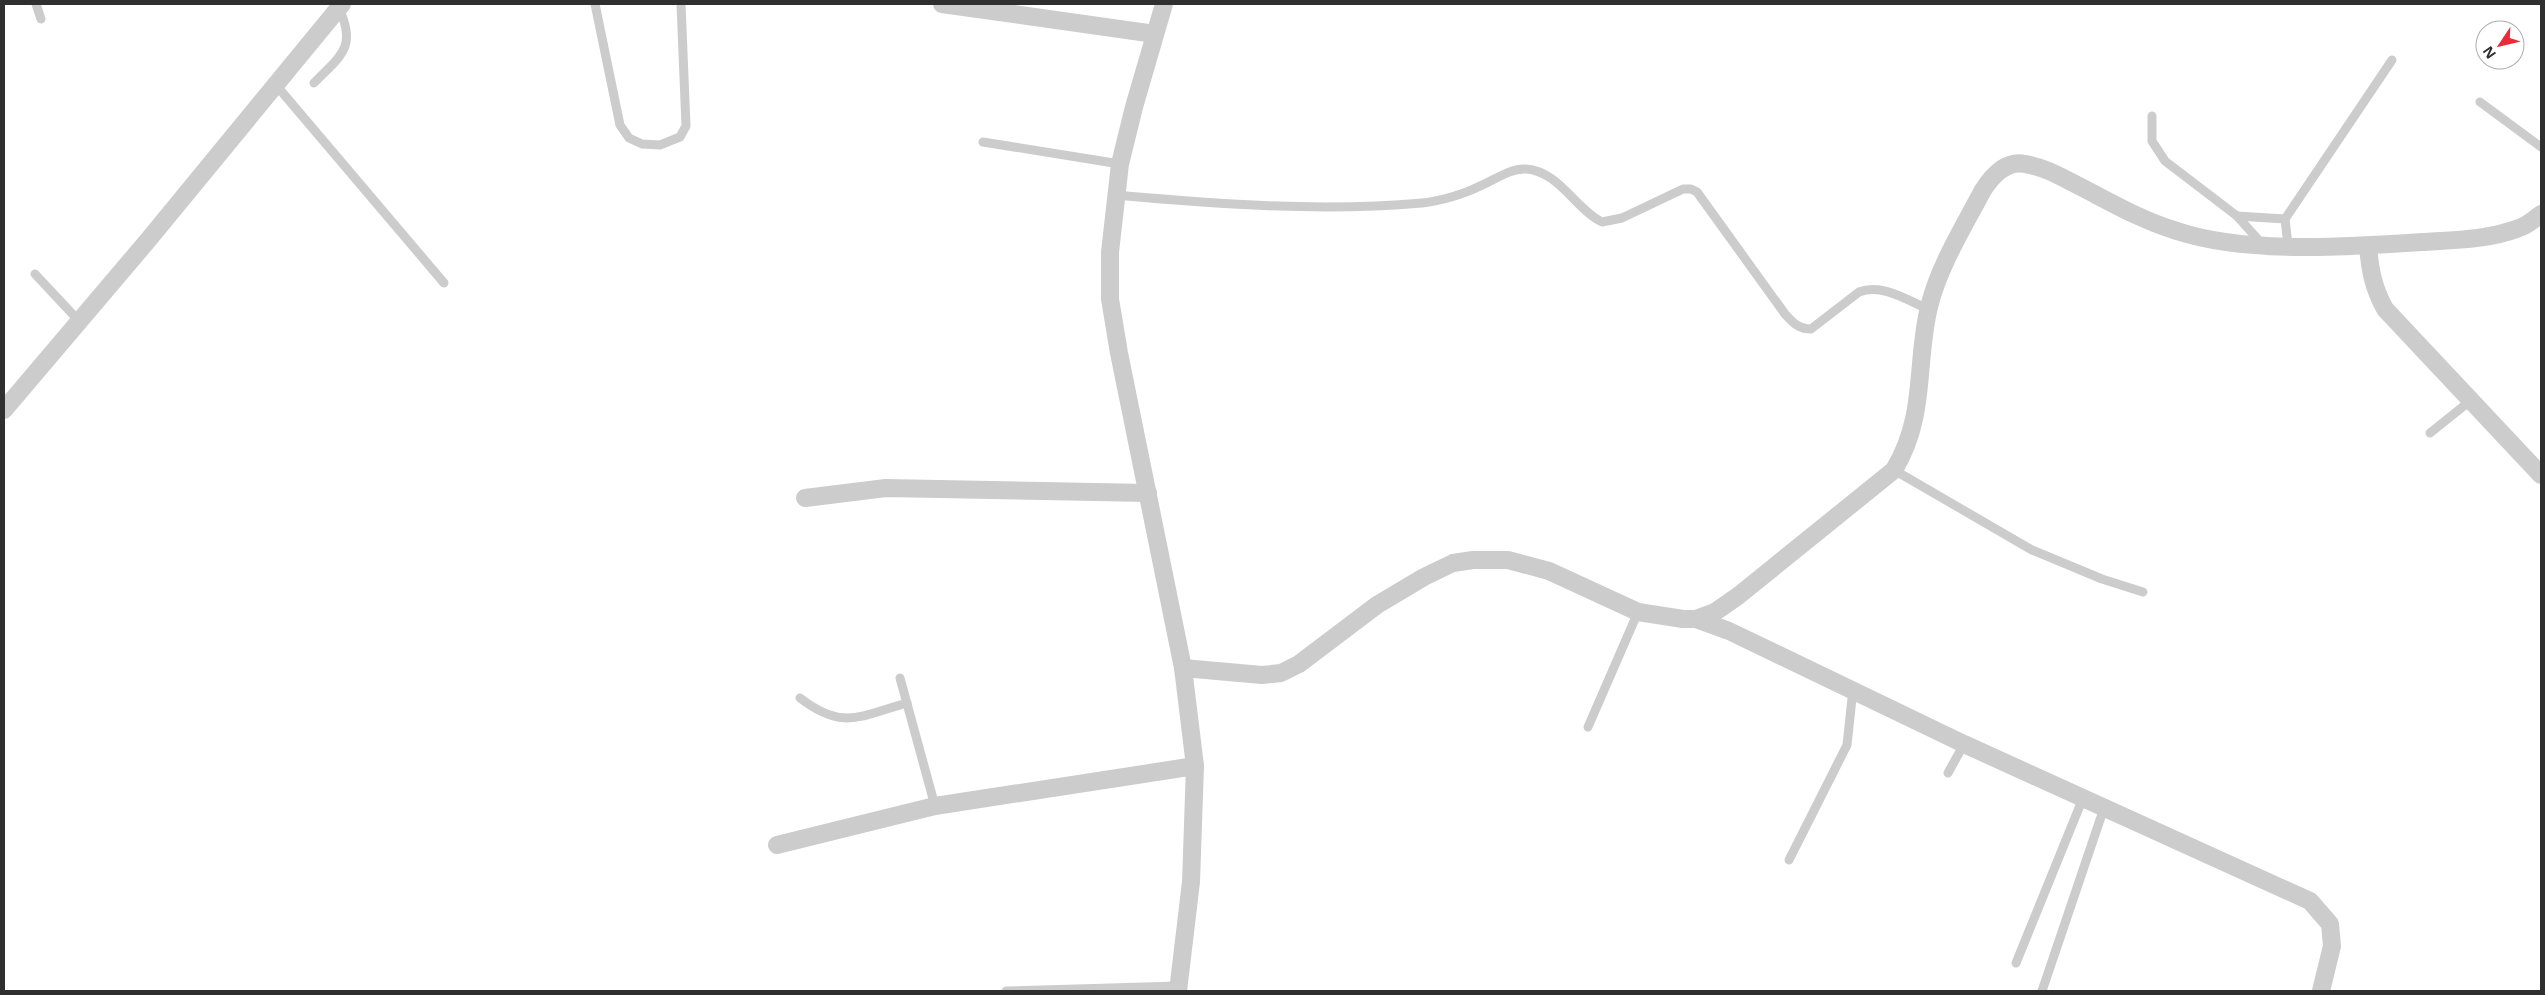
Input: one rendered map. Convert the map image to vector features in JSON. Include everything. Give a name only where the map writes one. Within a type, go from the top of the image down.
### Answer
[{"type":"street","points":[[948,4],[1155,34]]},
{"type":"street","points":[[1164,4],[1120,164],[1110,252],[1110,299],[1183,668],[1195,766],[1191,882],[1178,989]]},
{"type":"street","points":[[4,410],[341,6]]},
{"type":"street","points":[[1696,619],[1715,612],[1738,596],[1894,470],[1904,452],[1917,411],[1928,308],[1935,285],[1983,190],[1992,176],[2007,166],[2023,163],[2048,171],[2134,215],[2177,232],[2219,241],[2263,245],[2368,246],[2481,238],[2520,228],[2541,214]]},
{"type":"street","points":[[2368,246],[2370,274],[2374,290],[2385,309],[2541,475]]},
{"type":"street","points":[[805,498],[886,488],[1148,493]]},
{"type":"street","points":[[1183,668],[1262,674],[1281,673],[1299,664],[1377,605],[1424,577],[1452,564],[1473,560],[1508,560],[1549,571],[1638,612],[1696,619],[1729,631],[1964,744],[2310,901],[2330,924],[2332,946],[2321,991]]},
{"type":"street","points":[[777,845],[935,806],[1195,766]]},
{"type":"lane","points":[[36,4],[40,19]]},
{"type":"lane","points":[[595,4],[620,126],[629,138],[642,144],[660,146],[680,137],[686,126],[681,4]]},
{"type":"lane","points":[[314,83],[341,56],[347,41],[348,28],[341,6]]},
{"type":"lane","points":[[2288,245],[2285,219],[2392,60]]},
{"type":"lane","points":[[276,85],[444,283]]},
{"type":"lane","points":[[2480,102],[2541,147]]},
{"type":"lane","points":[[2152,116],[2152,141],[2156,150],[2165,161],[2237,216],[2263,245]]},
{"type":"lane","points":[[983,142],[1120,164]]},
{"type":"lane","points":[[1116,195],[1221,204],[1319,207],[1424,203],[1479,187],[1511,171],[1526,169],[1541,172],[1602,222],[1622,218],[1683,189],[1691,189],[1698,192],[1713,211],[1785,314],[1795,324],[1804,329],[1811,329],[1860,292],[1869,288],[1878,288],[1928,308]]},
{"type":"lane","points":[[2237,216],[2285,219]]},
{"type":"lane","points":[[35,274],[79,321]]},
{"type":"lane","points":[[2430,433],[2470,401]]},
{"type":"lane","points":[[1894,470],[2032,550],[2102,580],[2143,592]]},
{"type":"lane","points":[[1588,727],[1638,612]]},
{"type":"lane","points":[[900,678],[935,806]]},
{"type":"lane","points":[[1789,860],[1847,746],[1850,733],[1853,689]]},
{"type":"lane","points":[[800,698],[828,716],[849,720],[907,703]]},
{"type":"lane","points":[[1948,773],[1964,744]]},
{"type":"lane","points":[[2016,963],[2083,798]]},
{"type":"lane","points":[[2042,991],[2104,808]]},
{"type":"lane","points":[[1006,991],[1178,989]]}]
